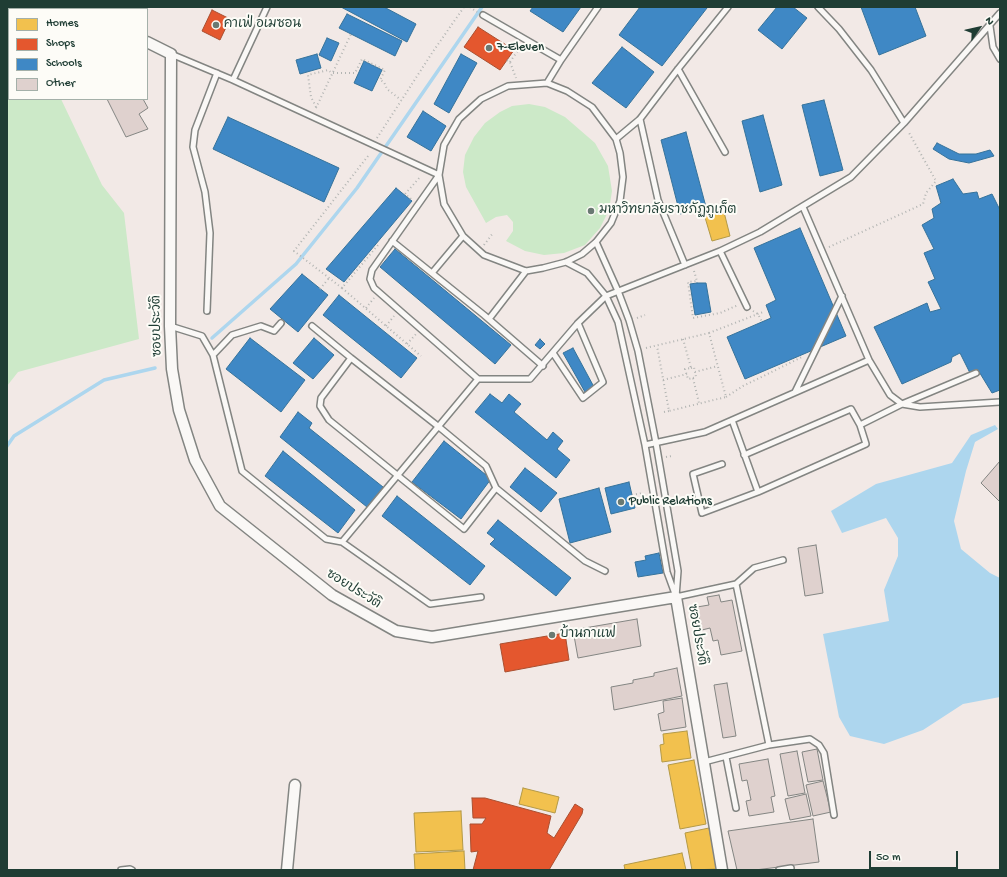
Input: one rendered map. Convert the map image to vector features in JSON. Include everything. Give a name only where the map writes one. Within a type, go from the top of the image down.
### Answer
[{"type":"street","points":[[148,42],[171,54]]},
{"type":"street","name":"ซอยประวัติ","points":[[171,54],[170,326],[172,369],[178,410],[195,460],[220,506],[332,594],[396,631],[432,637],[676,597],[722,870]]},
{"type":"street","points":[[287,870],[295,785]]},
{"type":"lane","points":[[233,80],[267,7]]},
{"type":"lane","points":[[547,83],[598,7]]},
{"type":"lane","points":[[616,139],[640,119],[728,7]]},
{"type":"lane","points":[[818,7],[839,29],[871,70],[904,123]]},
{"type":"lane","points":[[439,175],[372,270],[370,278],[374,288],[478,379],[530,379],[543,366],[552,353],[578,323],[606,296],[720,251],[760,232],[852,177],[904,123],[1000,13]]},
{"type":"lane","points":[[483,16],[561,60]]},
{"type":"lane","points":[[990,26],[993,47],[1000,59]]},
{"type":"lane","points":[[171,54],[233,80],[439,175]]},
{"type":"lane","points":[[678,69],[725,152]]},
{"type":"lane","points":[[207,311],[210,233],[205,192],[193,147],[195,130],[217,73]]},
{"type":"lane","points":[[547,83],[567,91],[592,107],[616,139],[624,177],[620,201],[611,223],[596,242],[582,254],[566,262],[526,271],[484,255],[463,236],[444,204],[439,175],[444,145],[459,119],[481,98],[508,86],[547,83]]},
{"type":"lane","points":[[640,119],[658,200],[685,265]]},
{"type":"lane","points":[[803,207],[869,360],[890,395],[902,404],[920,407],[1000,402]]},
{"type":"lane","points":[[432,273],[463,236]]},
{"type":"lane","points":[[392,241],[489,319],[543,366]]},
{"type":"lane","points":[[596,242],[618,291],[629,320],[638,351],[656,443],[678,572],[676,597]]},
{"type":"lane","points":[[720,251],[746,304]]},
{"type":"lane","points":[[566,262],[587,273],[606,296],[618,322],[645,444],[667,572],[676,597]]},
{"type":"lane","points":[[489,319],[526,271]]},
{"type":"lane","points":[[795,392],[842,296]]},
{"type":"lane","points":[[212,355],[232,335],[260,326],[274,331],[281,323]]},
{"type":"lane","points":[[552,353],[583,398],[604,382],[578,323]]},
{"type":"lane","points":[[170,326],[202,336],[212,355],[242,471],[326,539],[342,542],[430,604],[481,597]]},
{"type":"lane","points":[[312,326],[486,466],[496,488],[585,561],[605,571]]},
{"type":"lane","points":[[351,358],[321,398],[320,406],[329,420],[464,529],[496,488]]},
{"type":"lane","points":[[645,444],[705,432],[869,360]]},
{"type":"lane","points":[[860,425],[902,404],[976,372]]},
{"type":"lane","points":[[342,542],[478,379]]},
{"type":"lane","points":[[722,464],[693,474],[702,513],[758,492],[866,444],[860,425],[851,409],[744,455]]},
{"type":"lane","points":[[732,420],[758,492]]},
{"type":"lane","points":[[676,597],[736,584],[754,568],[783,560]]},
{"type":"lane","points":[[736,584],[768,745]]},
{"type":"lane","points":[[704,762],[768,745],[810,739],[819,745],[824,753],[834,815]]},
{"type":"lane","points":[[726,757],[736,808]]},
{"type":"lane","points":[[779,870],[791,868]]},
{"type":"lane","points":[[121,870],[132,870]]},
{"type":"path","points":[[373,145],[401,100],[464,7]]},
{"type":"path","points":[[312,116],[351,34]]},
{"type":"path","points":[[510,62],[525,40]]},
{"type":"path","points":[[316,107],[311,97],[308,75],[328,70],[332,73],[355,73],[362,59],[385,70],[380,80],[384,82],[387,88],[401,100]]},
{"type":"path","points":[[507,60],[510,62],[517,82]]},
{"type":"path","points":[[822,251],[923,204],[926,193],[936,181],[904,123]]},
{"type":"path","points":[[368,156],[294,251],[342,288],[421,356]]},
{"type":"path","points":[[414,202],[405,194],[419,179]]},
{"type":"path","points":[[342,288],[382,241]]},
{"type":"path","points":[[694,271],[697,282],[688,282],[693,318],[720,314],[746,304],[758,314],[762,322]]},
{"type":"path","points":[[320,289],[329,278]]},
{"type":"path","points":[[365,309],[379,292]]},
{"type":"path","points":[[386,326],[399,310]]},
{"type":"path","points":[[638,351],[709,333],[763,312]]},
{"type":"path","points":[[407,344],[420,328]]},
{"type":"path","points":[[709,333],[726,397]]},
{"type":"path","points":[[683,339],[691,368]]},
{"type":"path","points":[[657,346],[669,411]]},
{"type":"path","points":[[664,412],[726,397],[743,386],[806,355]]},
{"type":"path","points":[[695,372],[718,366]]},
{"type":"path","points":[[693,378],[688,379],[685,369],[694,367],[696,377],[693,378],[699,404]]},
{"type":"path","points":[[663,380],[686,374]]},
{"type":"path","points":[[632,495],[643,493]]},
{"type":"green space","points":[[7,44],[8,100],[61,100],[102,185],[124,213],[139,339],[18,372],[7,386]]},
{"type":"green space","points":[[529,104],[545,107],[565,117],[595,143],[608,166],[612,191],[609,210],[600,228],[585,245],[564,253],[544,255],[525,251],[506,241],[513,231],[513,222],[507,215],[496,217],[486,223],[466,187],[463,172],[465,155],[474,137],[485,123],[500,112],[512,106]]},
{"type":"water","points":[[995,425],[998,429],[975,442],[966,471],[954,521],[961,549],[990,573],[1000,578],[1000,697],[963,704],[923,730],[884,744],[850,736],[839,717],[823,634],[889,621],[884,590],[898,556],[898,538],[886,518],[842,533],[831,511],[876,484],[952,463],[971,435]]},
{"type":"building: Homes","points":[[723,208],[730,236],[712,241],[704,214]]},
{"type":"building: Homes","points":[[687,731],[691,758],[662,762],[660,745],[664,744],[663,734]]},
{"type":"building: Homes","points":[[694,760],[706,824],[680,829],[668,765]]},
{"type":"building: Homes","points":[[523,788],[559,797],[555,813],[519,804]]},
{"type":"building: Homes","points":[[461,811],[463,850],[416,852],[414,813]]},
{"type":"building: Homes","points":[[709,828],[717,869],[692,870],[685,833]]},
{"type":"building: Homes","points":[[464,851],[465,870],[415,870],[414,854]]},
{"type":"building: Homes","points":[[682,853],[686,870],[625,870],[624,865]]},
{"type":"building: Shops","points":[[7,7],[53,7],[8,8],[7,34]]},
{"type":"building: Shops","name":"คาเฟ่ อเมซอน","points":[[212,10],[230,19],[220,40],[202,31]]},
{"type":"building: Shops","name":"7-Eleven","points":[[478,27],[514,50],[500,70],[464,47]]},
{"type":"building: Shops","points":[[565,633],[569,660],[505,672],[500,644]]},
{"type":"building: Shops","points":[[472,798],[485,798],[551,816],[547,833],[554,838],[575,804],[583,809],[582,814],[549,870],[473,870],[478,851],[471,852],[470,824],[482,824],[486,818],[473,818]]},
{"type":"building: Schools","points":[[341,7],[384,7],[416,24],[407,42]]},
{"type":"building: Schools","points":[[533,7],[581,7],[563,32],[530,11]]},
{"type":"building: Schools","points":[[640,7],[707,8],[662,66],[619,35]]},
{"type":"building: Schools","points":[[777,7],[793,7],[807,18],[782,49],[758,30]]},
{"type":"building: Schools","points":[[861,7],[915,7],[926,36],[879,55]]},
{"type":"building: Schools","points":[[347,14],[402,41],[395,56],[339,28]]},
{"type":"building: Schools","points":[[327,38],[339,43],[331,61],[319,55]]},
{"type":"building: Schools","points":[[622,47],[654,72],[626,108],[592,83]]},
{"type":"building: Schools","points":[[317,54],[321,68],[300,74],[296,60]]},
{"type":"building: Schools","points":[[461,54],[477,63],[449,113],[434,104]]},
{"type":"building: Schools","points":[[364,61],[382,70],[372,91],[354,83]]},
{"type":"building: Schools","points":[[824,100],[843,170],[820,176],[802,105]]},
{"type":"building: Schools","points":[[423,111],[446,126],[431,151],[407,137]]},
{"type":"building: Schools","points":[[763,115],[782,185],[760,192],[742,121]]},
{"type":"building: Schools","points":[[228,117],[339,168],[324,202],[213,149]]},
{"type":"building: Schools","points":[[686,132],[706,207],[680,214],[661,140]]},
{"type":"building: Schools","points":[[937,143],[959,154],[976,154],[990,150],[994,156],[969,163],[949,159],[933,149]]},
{"type":"building: Schools","points":[[953,179],[963,194],[977,192],[979,199],[992,194],[1000,210],[1000,390],[992,393],[978,370],[970,373],[960,353],[952,357],[951,362],[902,384],[874,327],[927,303],[930,312],[941,309],[928,282],[935,279],[924,253],[934,249],[922,225],[934,218],[932,209],[941,203],[936,186]]},
{"type":"building: Schools","points":[[396,188],[412,201],[344,282],[326,269]]},
{"type":"building: Schools","points":[[800,228],[846,336],[745,379],[727,337],[771,318],[766,305],[776,300],[754,248]]},
{"type":"building: Schools","points":[[395,249],[511,345],[495,364],[380,267]]},
{"type":"building: Schools","points":[[302,274],[328,295],[298,332],[270,309]]},
{"type":"building: Schools","points":[[706,283],[711,312],[695,315],[690,284]]},
{"type":"building: Schools","points":[[339,295],[417,358],[401,378],[323,315]]},
{"type":"building: Schools","points":[[250,338],[305,380],[281,412],[226,369]]},
{"type":"building: Schools","points":[[314,338],[334,355],[313,379],[293,363]]},
{"type":"building: Schools","points":[[540,339],[545,344],[540,349],[535,345]]},
{"type":"building: Schools","points":[[573,348],[594,387],[585,392],[563,353]]},
{"type":"building: Schools","points":[[490,394],[502,403],[509,394],[521,404],[514,412],[547,440],[553,432],[563,441],[557,449],[570,460],[556,478],[475,412]]},
{"type":"building: Schools","points":[[298,412],[312,423],[309,428],[383,487],[367,507],[280,437]]},
{"type":"building: Schools","points":[[444,441],[491,479],[461,519],[412,482]]},
{"type":"building: Schools","points":[[283,451],[355,510],[338,533],[265,476]]},
{"type":"building: Schools","points":[[525,468],[557,493],[541,512],[510,487]]},
{"type":"building: Schools","name":"Public Relations","points":[[629,482],[635,508],[611,514],[605,488]]},
{"type":"building: Schools","points":[[599,488],[611,532],[570,543],[559,499]]},
{"type":"building: Schools","points":[[397,496],[485,566],[470,585],[382,516]]},
{"type":"building: Schools","points":[[498,520],[571,578],[556,596],[490,544],[495,539],[487,533]]},
{"type":"building: Schools","points":[[659,553],[663,573],[638,577],[635,562],[646,560],[645,556]]},
{"type":"building: Other","points":[[108,100],[144,100],[148,108],[139,114],[148,129],[126,137]]},
{"type":"building: Other","points":[[1000,461],[1000,502],[981,483]]},
{"type":"building: Other","points":[[816,545],[823,593],[805,596],[798,548]]},
{"type":"building: Other","points":[[719,595],[721,602],[732,600],[742,651],[721,655],[718,640],[713,641],[710,628],[702,630],[697,607],[709,605],[707,597]]},
{"type":"building: Other","points":[[637,619],[641,646],[578,658],[573,630]]},
{"type":"building: Other","points":[[677,668],[682,696],[614,710],[611,687],[633,683],[633,680],[654,676],[654,673]]},
{"type":"building: Other","points":[[727,683],[736,736],[723,738],[714,685]]},
{"type":"building: Other","points":[[682,698],[686,727],[661,731],[658,714],[664,712],[663,701]]},
{"type":"building: Other","points":[[817,749],[823,780],[808,782],[802,752]]},
{"type":"building: Other","points":[[797,751],[805,793],[788,796],[780,754]]},
{"type":"building: Other","points":[[768,759],[775,796],[771,797],[774,812],[749,816],[746,801],[751,800],[747,780],[742,781],[739,764]]},
{"type":"building: Other","points":[[823,781],[831,812],[813,816],[806,785]]},
{"type":"building: Other","points":[[806,794],[811,816],[790,820],[785,799]]},
{"type":"building: Other","points":[[813,819],[819,862],[755,870],[737,870],[728,831]]},
{"type":"waterway","points":[[212,338],[296,264],[357,188],[482,7]]},
{"type":"waterway","points":[[7,446],[14,436],[104,380],[155,368]]},
{"type":"place","name":"คาเฟ่ อเมซอน","points":[[216,25]]},
{"type":"place","name":"7-Eleven","points":[[489,48]]},
{"type":"place","name":"มหาวิทยาลัยราชภัฏภูเก็ต","points":[[591,211]]},
{"type":"place","name":"Public Relations","points":[[621,502]]},
{"type":"place","name":"บ้านกาแฟ","points":[[552,635]]}]
